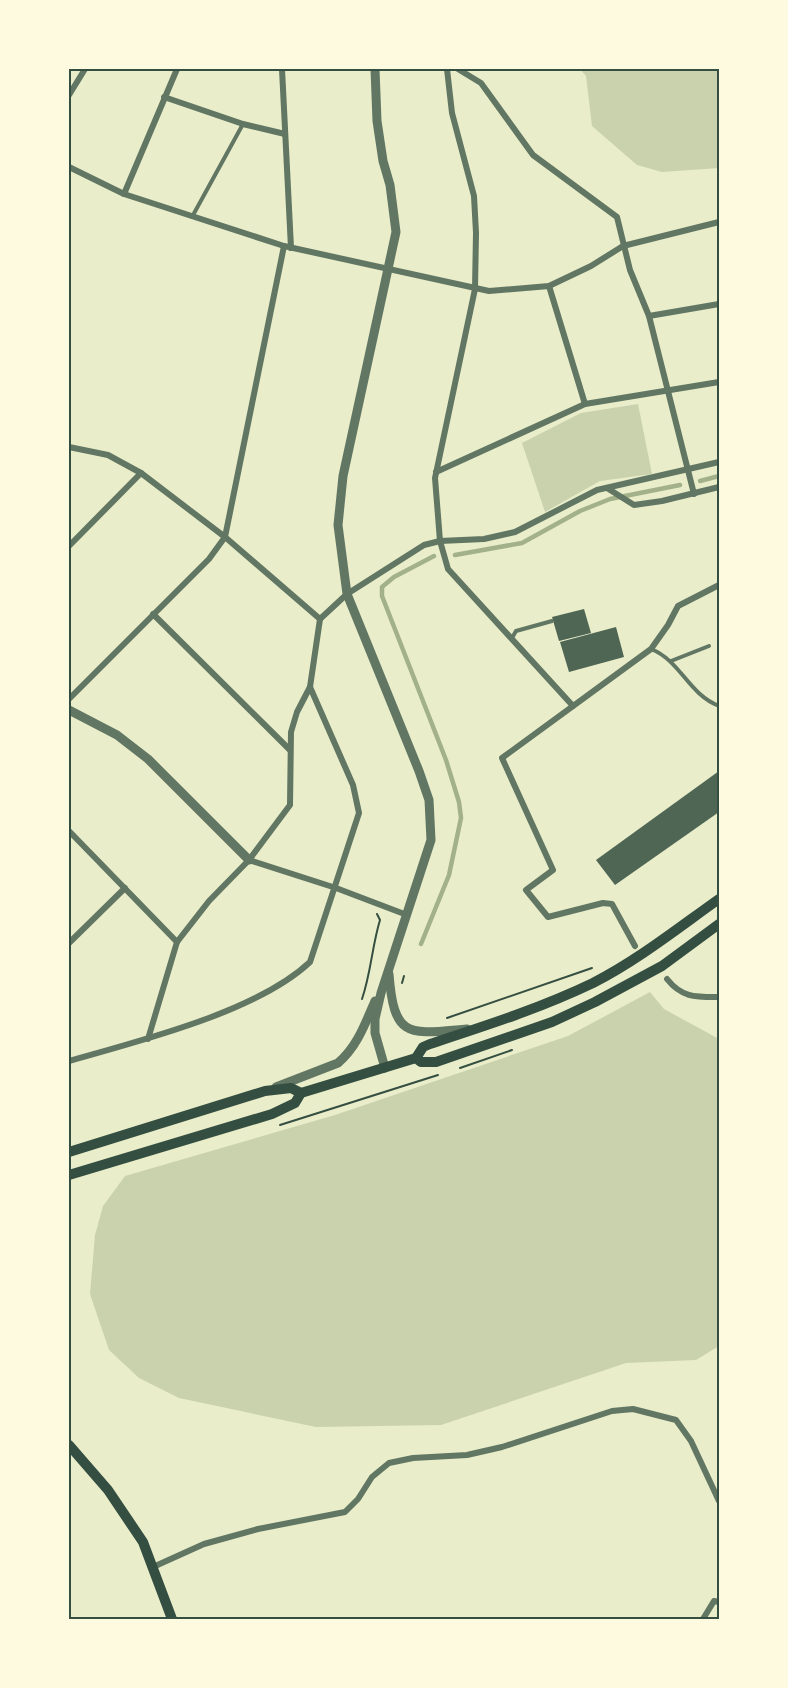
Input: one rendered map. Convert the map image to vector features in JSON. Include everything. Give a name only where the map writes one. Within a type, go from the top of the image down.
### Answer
[{"type":"main road","points":[[69,1175],[272,1114],[295,1102],[302,1093],[416,1058],[423,1047],[482,1028],[593,983],[644,954],[719,899]]},
{"type":"main road","points":[[416,1058],[421,1062],[436,1062],[552,1022],[644,977],[719,924]]},
{"type":"main road","points":[[69,1152],[265,1091],[291,1088],[302,1093]]},
{"type":"main road","points":[[69,1445],[127,1517],[143,1542],[172,1619]]},
{"type":"street","points":[[69,95],[85,69]]},
{"type":"street","points":[[124,194],[177,69]]},
{"type":"street","points":[[69,699],[209,559],[225,537],[288,247],[282,69]]},
{"type":"street","points":[[375,69],[377,121],[383,161],[390,185],[396,232],[343,476],[338,525],[347,594],[429,800],[431,840],[375,1019],[375,1033],[385,1068]]},
{"type":"street","points":[[447,69],[452,114],[476,212],[475,290],[436,472],[440,541],[448,569],[573,706]]},
{"type":"street","points":[[458,69],[482,83],[533,154],[617,217],[623,246],[649,316],[694,494]]},
{"type":"street","points":[[164,97],[243,124],[285,134]]},
{"type":"street","points":[[69,168],[124,194],[288,247],[475,290],[515,291],[549,286],[591,266],[623,246],[719,222]]},
{"type":"street","points":[[549,286],[585,404]]},
{"type":"street","points":[[649,316],[719,304]]},
{"type":"street","points":[[436,472],[585,404],[719,382]]},
{"type":"street","points":[[69,447],[108,455],[141,473],[225,537],[320,619]]},
{"type":"street","points":[[148,1039],[177,942],[209,901],[249,860],[290,805],[290,750],[297,712],[309,687],[320,619],[347,594],[424,545],[440,541],[484,539],[515,532],[597,490],[719,462]]},
{"type":"street","points":[[69,546],[141,473]]},
{"type":"street","points":[[607,488],[634,505],[719,487]]},
{"type":"street","points":[[635,946],[612,904],[603,903],[548,917],[526,890],[553,870],[502,758],[651,649],[678,606],[719,585]]},
{"type":"street","points":[[153,614],[290,750]]},
{"type":"street","points":[[69,1061],[148,1039],[237,1006],[300,972],[310,962],[357,825],[358,801],[309,687]]},
{"type":"street","points":[[69,710],[117,735],[148,759],[249,860],[336,888],[408,915]]},
{"type":"street","points":[[69,831],[177,942]]},
{"type":"street","points":[[69,943],[125,888]]},
{"type":"street","points":[[389,970],[394,1012],[398,1021],[407,1028],[419,1034],[482,1028]]},
{"type":"street","points":[[265,1091],[338,1063],[344,1058],[360,1035],[389,970]]},
{"type":"street","points":[[667,979],[675,989],[688,997],[719,997]]},
{"type":"street","points":[[153,1567],[204,1544],[258,1529],[345,1512],[358,1499],[372,1477],[389,1463],[413,1458],[467,1455],[502,1447],[612,1411],[633,1409],[675,1420],[692,1441],[719,1501]]},
{"type":"street","points":[[703,1619],[716,1601]]},
{"type":"lane","points":[[192,217],[243,124]]},
{"type":"lane","points":[[511,638],[516,631],[552,621]]},
{"type":"lane","points":[[671,661],[709,646]]},
{"type":"lane","points":[[651,649],[671,661],[703,699],[719,706]]},
{"type":"path","points":[[359,1008],[369,979],[372,947],[380,920],[374,910]]},
{"type":"path","points":[[439,1021],[598,966]]},
{"type":"path","points":[[401,986],[404,976]]},
{"type":"path","points":[[454,1070],[519,1048]]},
{"type":"path","points":[[279,1125],[445,1073]]},
{"type":"green space","points":[[580,69],[719,69],[719,168],[662,172],[637,165],[592,126],[586,76]]},
{"type":"green space","points":[[638,404],[652,474],[600,481],[545,512],[522,443],[581,413]]},
{"type":"green space","points":[[650,992],[664,1009],[719,1039],[719,1346],[696,1360],[626,1363],[441,1425],[316,1427],[179,1398],[139,1378],[109,1350],[90,1294],[95,1235],[103,1206],[125,1176],[335,1115],[568,1036]]},
{"type":"building","points":[[584,609],[591,633],[559,641],[552,617]]},
{"type":"building","points":[[616,627],[624,657],[569,672],[560,642]]},
{"type":"building","points":[[719,771],[719,812],[615,885],[596,860]]},
{"type":"waterway","points":[[700,481],[719,476]]},
{"type":"waterway","points":[[455,555],[522,543],[580,511],[610,499],[680,485]]},
{"type":"waterway","points":[[421,944],[449,875],[461,818],[459,802],[446,760],[382,596],[382,587],[394,577],[434,556]]}]
